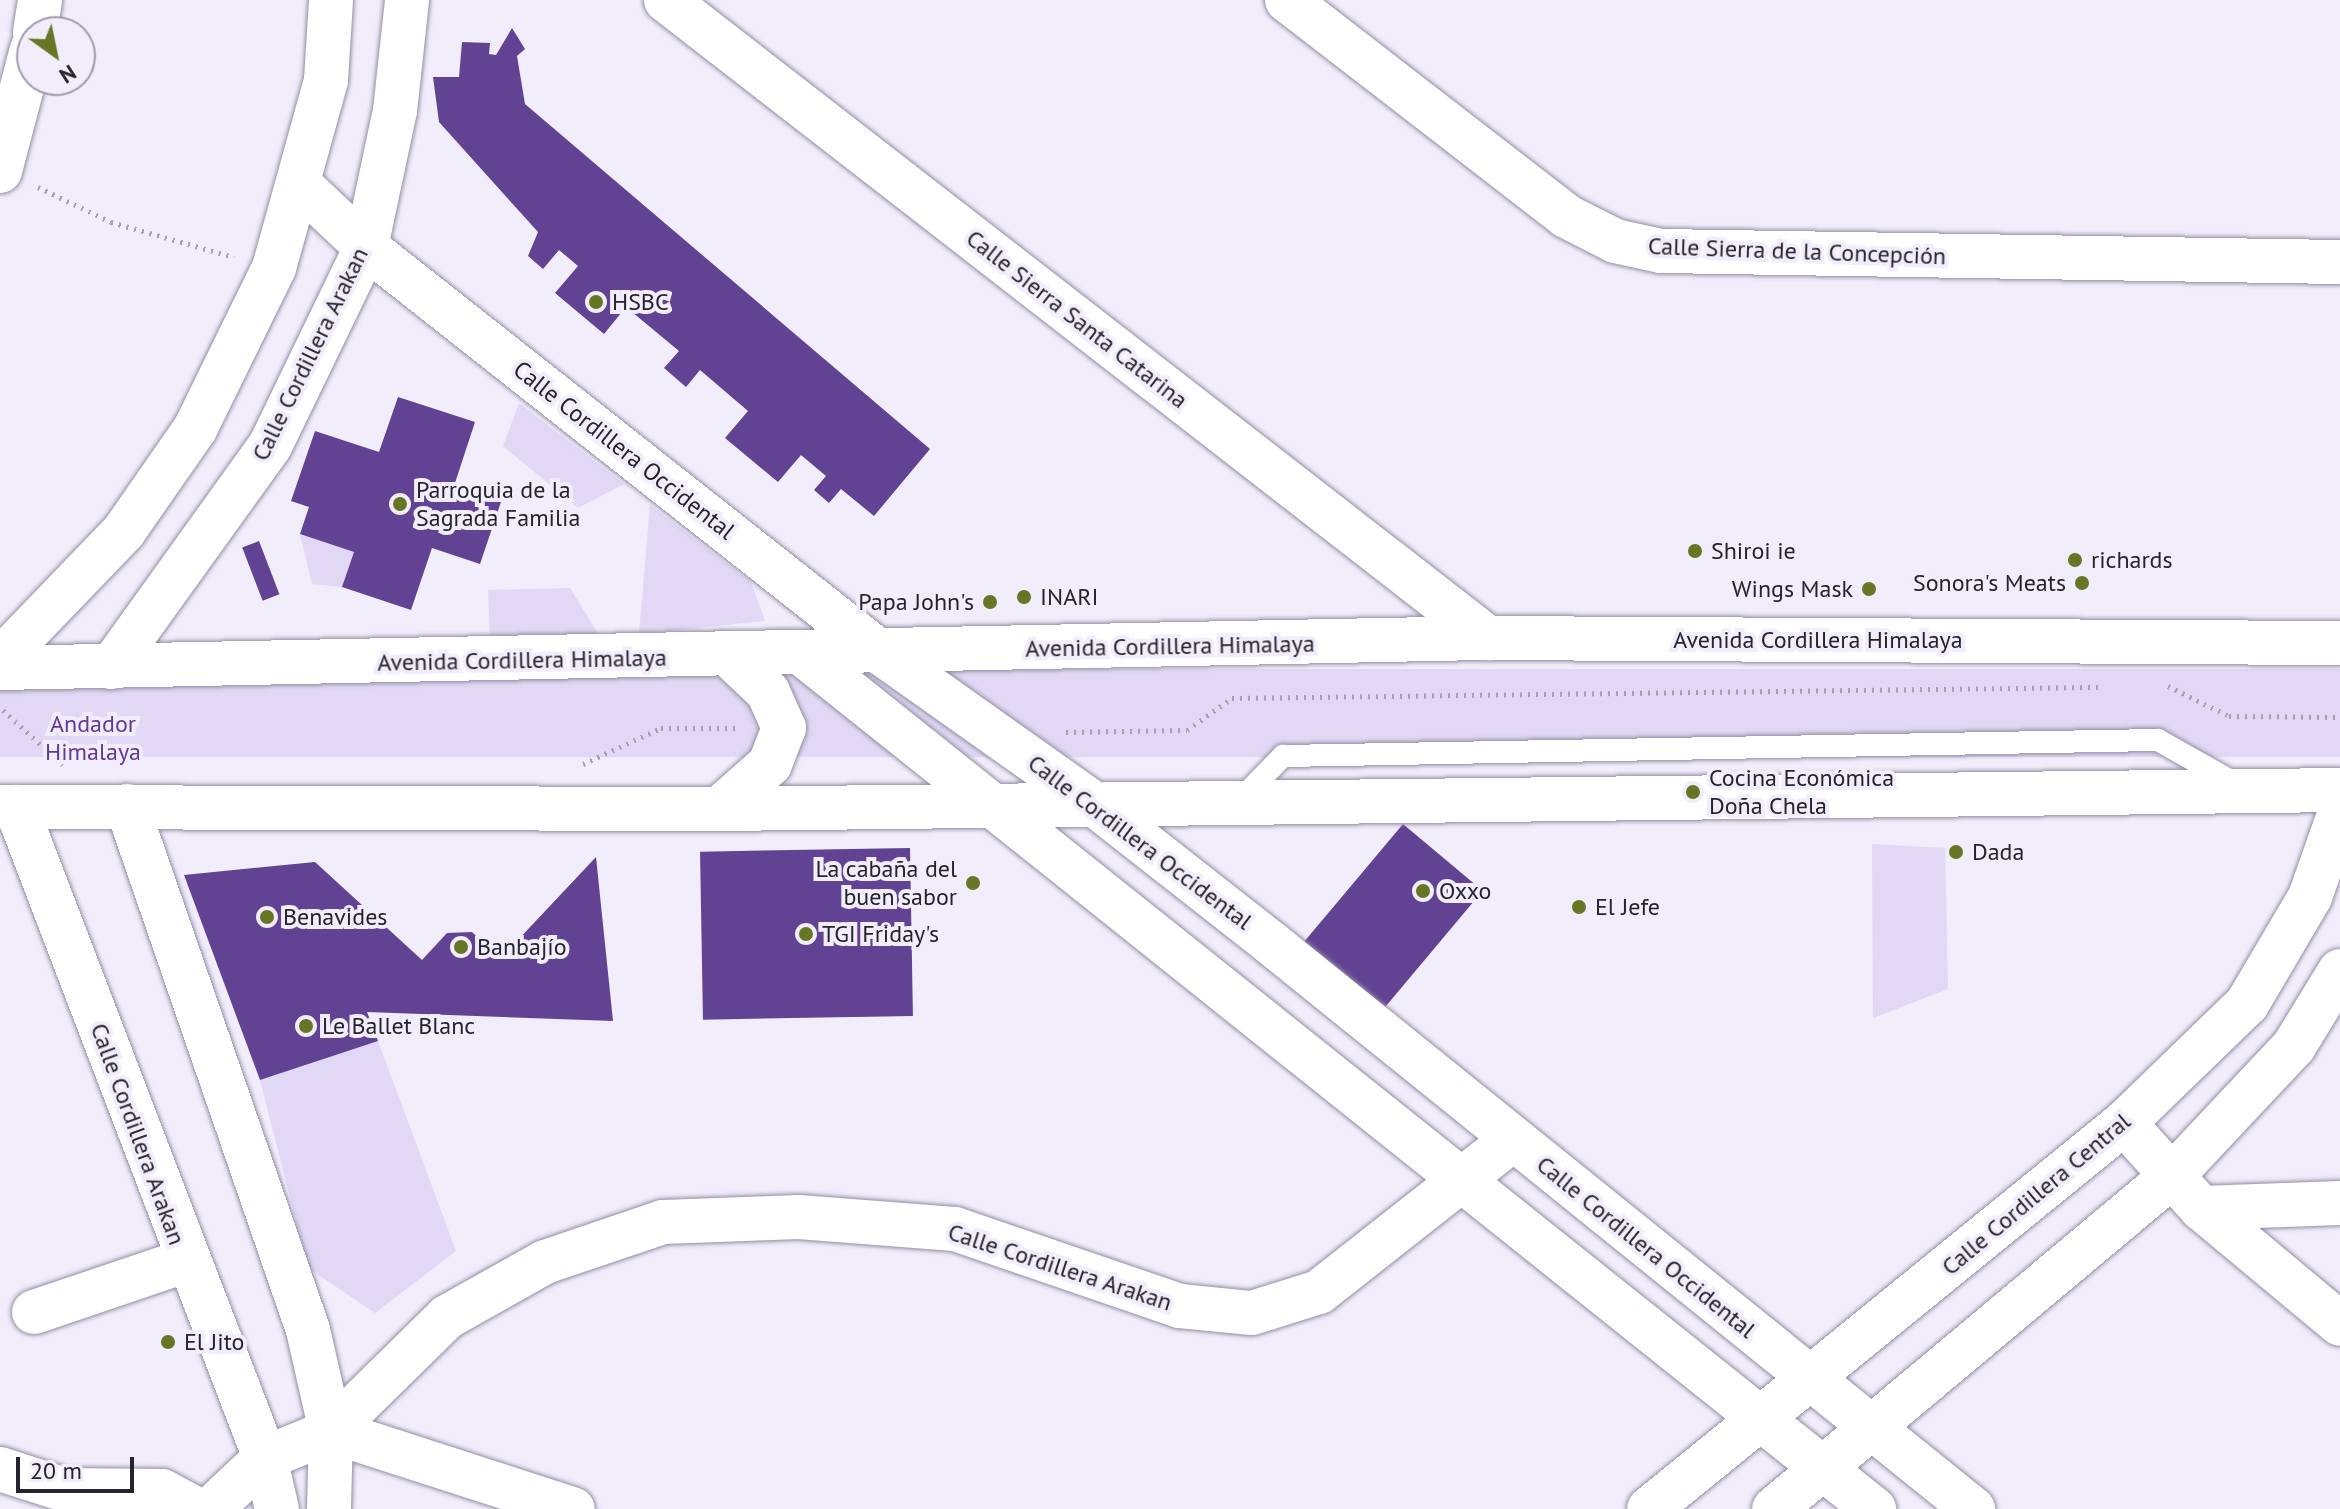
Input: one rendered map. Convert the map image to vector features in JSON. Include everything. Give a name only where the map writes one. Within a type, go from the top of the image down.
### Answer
[{"type":"street","points":[[0,660],[133,518],[195,429],[274,268],[300,185],[326,80],[331,0]]},
{"type":"street","name":"Calle Cordillera Arakan","points":[[111,667],[270,446],[366,247],[395,111],[407,0]]},
{"type":"street","name":"Calle Sierra Santa Catarina","points":[[666,0],[1488,638]]},
{"type":"street","name":"Calle Sierra de la Concepción","points":[[1287,0],[1566,216],[1615,241],[1661,251],[2340,262]]},
{"type":"street","points":[[0,170],[16,95]]},
{"type":"street","name":"Calle Cordillera Occidental","points":[[300,185],[366,247],[881,653],[1090,801],[1973,1509]]},
{"type":"street","name":"Avenida Cordillera Himalaya","points":[[0,668],[805,656],[1488,638],[2340,643]]},
{"type":"street","points":[[719,809],[770,764],[784,728],[768,692],[730,656]]},
{"type":"street","points":[[805,656],[987,807],[1462,1187],[1874,1509]]},
{"type":"street","points":[[8,807],[719,809],[987,807],[1242,798],[2340,790]]},
{"type":"street","points":[[127,806],[308,1330],[331,1431],[329,1509]]},
{"type":"street","name":"Calle Cordillera Arakan","points":[[8,807],[265,1458]]},
{"type":"street","name":"Calle Cordillera Central","points":[[1649,1509],[2124,1123],[2247,1004],[2310,897],[2340,812]]},
{"type":"street","points":[[1774,1509],[1873,1427],[2186,1192],[2294,1046],[2340,971]]},
{"type":"street","points":[[2124,1123],[2186,1192],[2340,1324]]},
{"type":"street","name":"Calle Cordillera Arakan","points":[[211,1509],[265,1458],[331,1431],[447,1317],[545,1262],[663,1222],[799,1217],[955,1229],[1180,1306],[1252,1313],[1319,1292],[1462,1187],[1512,1140]]},
{"type":"street","points":[[2186,1192],[2340,1203]]},
{"type":"street","points":[[34,1312],[185,1261]]},
{"type":"street","points":[[331,1431],[573,1509]]},
{"type":"street","points":[[265,1458],[277,1509]]},
{"type":"street","points":[[0,1469],[65,1490],[162,1491],[196,1509]]},
{"type":"path","points":[[0,170],[111,222],[274,268]]},
{"type":"path","points":[[2152,686],[2168,686],[2229,716],[2340,717]]},
{"type":"path","points":[[994,733],[1187,730],[1232,698],[2105,687]]},
{"type":"path","points":[[0,710],[68,770]]},
{"type":"path","points":[[572,764],[587,764],[661,728],[784,728]]},
{"type":"green space","points":[[519,403],[624,484],[578,508],[503,446]]},
{"type":"green space","points":[[650,505],[751,582],[765,621],[639,634]]},
{"type":"green space","points":[[300,534],[354,552],[342,587],[312,584]]},
{"type":"green space","points":[[570,588],[599,635],[490,637],[488,590]]},
{"type":"green space","name":"Andador Himalaya","points":[[0,669],[2340,669],[2340,757],[0,757]]},
{"type":"green space","points":[[1872,844],[1945,848],[1948,989],[1873,1018]]},
{"type":"green space","points":[[378,1041],[456,1251],[375,1313],[308,1268],[260,1080]]},
{"type":"building","points":[[512,28],[525,49],[517,56],[525,104],[930,449],[874,516],[841,489],[829,503],[814,490],[826,476],[801,455],[778,482],[725,438],[748,411],[700,370],[686,387],[664,368],[679,351],[626,307],[604,334],[555,293],[578,266],[559,250],[543,269],[528,256],[538,232],[439,122],[433,77],[459,77],[462,42],[490,43],[489,54],[496,55]]},
{"type":"building","name":"Parroquia de la Sagrada Familia","points":[[398,397],[475,422],[455,483],[502,499],[480,564],[432,548],[411,610],[342,587],[354,552],[300,534],[309,507],[291,501],[315,431],[379,452]]},
{"type":"building","points":[[259,541],[279,594],[263,601],[242,547]]},
{"type":"building","points":[[1403,824],[1483,891],[1370,1025],[1291,958]]},
{"type":"building","name":"TGI Friday's","points":[[910,848],[913,1016],[703,1020],[700,852]]},
{"type":"building","points":[[596,857],[613,1021],[367,1012],[378,1041],[260,1080],[184,875],[315,862],[422,960],[447,933],[472,932],[500,959]]},
{"type":"place","name":"HSBC","points":[[596,302]]},
{"type":"place","name":"Parroquia de la Sagrada Familia","points":[[400,504]]},
{"type":"place","name":"Shiroi ie","points":[[1695,551]]},
{"type":"place","name":"richards","points":[[2075,560]]},
{"type":"place","name":"Sonora's Meats","points":[[2082,583]]},
{"type":"place","name":"Wings Mask","points":[[1869,589]]},
{"type":"place","name":"INARI","points":[[1024,597]]},
{"type":"place","name":"Papa John's","points":[[990,602]]},
{"type":"place","name":"Cocina Económica Doña Chela","points":[[1693,792]]},
{"type":"place","name":"Dada","points":[[1956,852]]},
{"type":"place","name":"La cabaña del buen sabor","points":[[973,883]]},
{"type":"place","name":"Oxxo","points":[[1423,891]]},
{"type":"place","name":"El Jefe","points":[[1579,907]]},
{"type":"place","name":"Benavides","points":[[267,917]]},
{"type":"place","name":"TGI Friday's","points":[[806,934]]},
{"type":"place","name":"Banbajío","points":[[461,947]]},
{"type":"place","name":"Le Ballet Blanc","points":[[306,1026]]},
{"type":"place","name":"El Jito","points":[[168,1342]]}]
